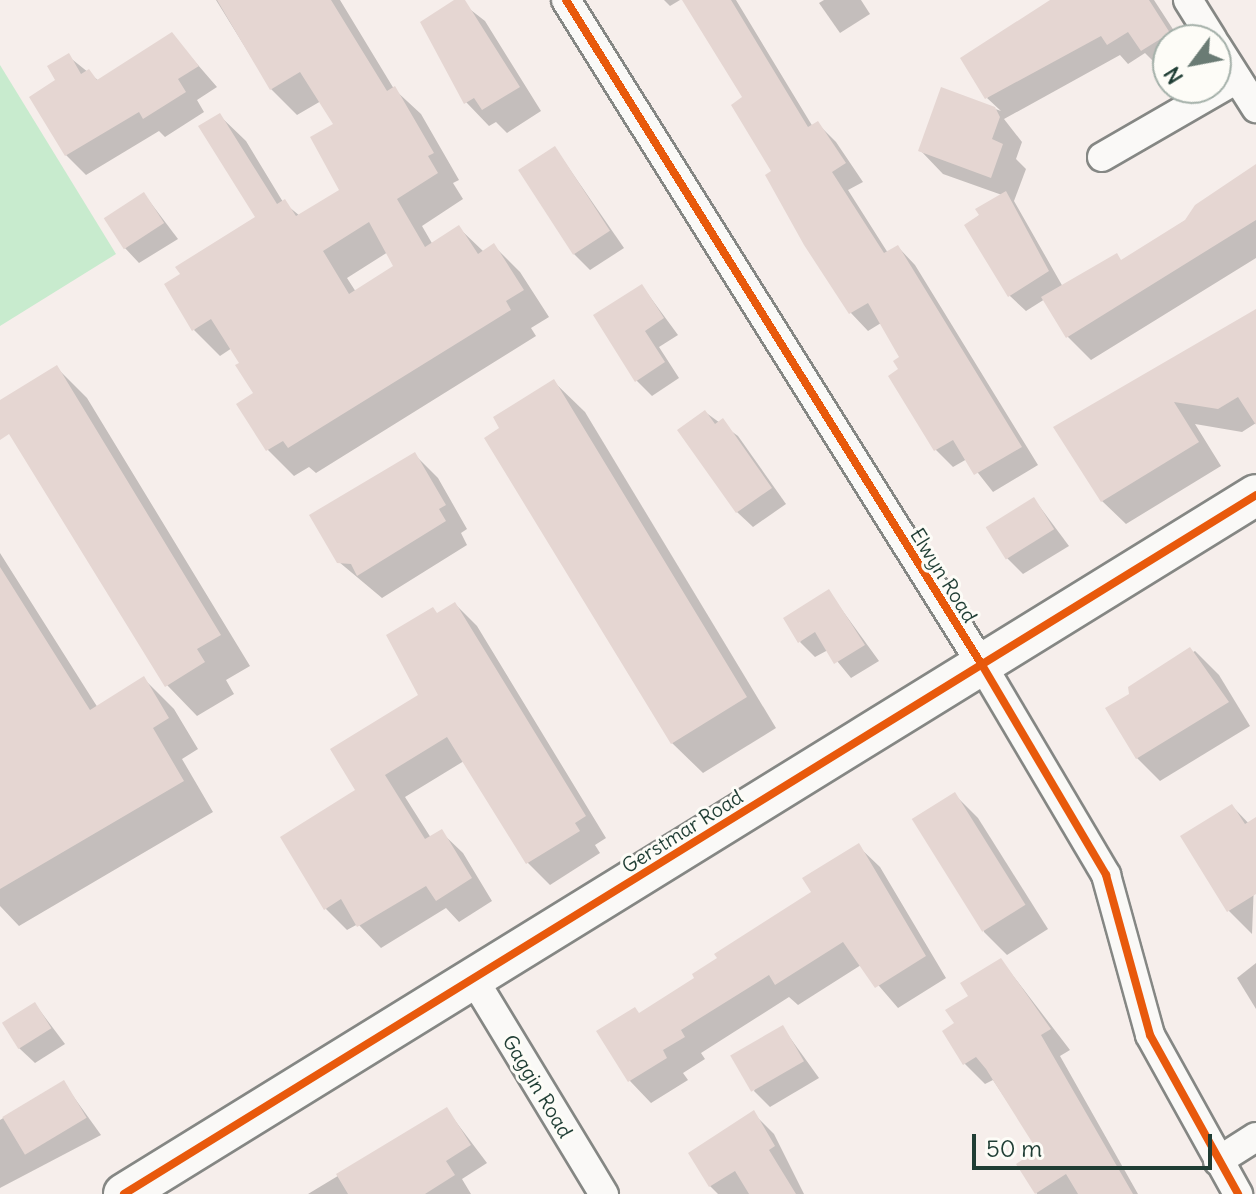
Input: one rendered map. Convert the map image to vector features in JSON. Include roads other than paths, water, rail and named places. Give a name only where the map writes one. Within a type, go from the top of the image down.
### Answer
[{"type":"street","name":"Elwyn Road","points":[[566,0],[982,665],[1106,875],[1150,1035],[1238,1194]]},
{"type":"street","points":[[1188,0],[1203,24]]},
{"type":"street","points":[[1232,71],[1256,108]]},
{"type":"street","points":[[1102,157],[1237,79]]},
{"type":"street","name":"Gerstmar Road","points":[[124,1194],[1256,495]]},
{"type":"street","name":"Gaggin Road","points":[[473,978],[604,1194]]},
{"type":"street","points":[[1218,1161],[1256,1137]]}]
